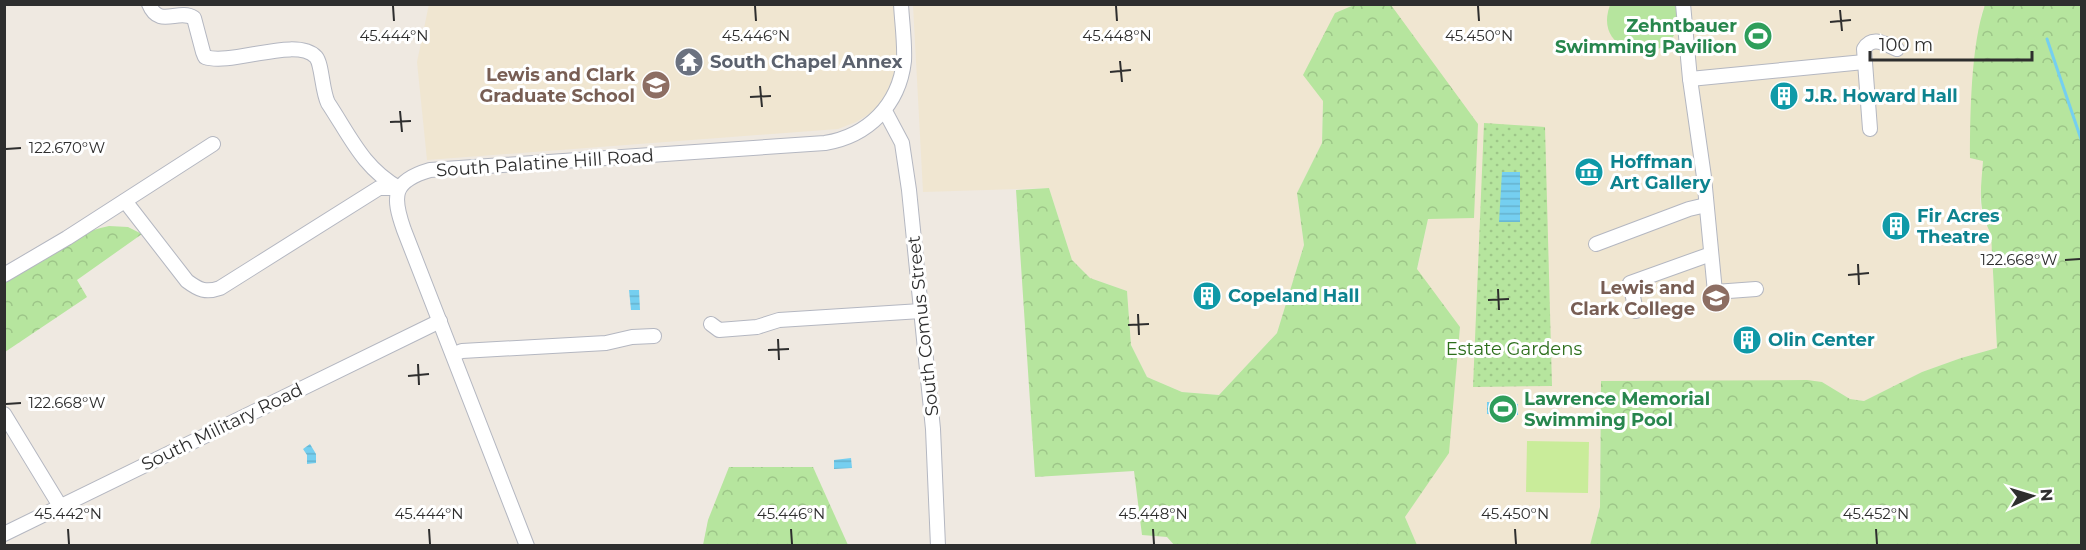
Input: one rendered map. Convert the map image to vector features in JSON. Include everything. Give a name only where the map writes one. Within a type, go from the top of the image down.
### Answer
[{"type":"street","points":[[149,4],[159,16],[188,15],[194,18],[205,57],[215,58],[272,50],[298,51],[314,56],[319,62],[323,93],[328,102],[370,167],[382,178],[399,188]]},
{"type":"street","name":"South Palatine Hill Road","points":[[399,188],[409,178],[430,170],[825,143],[843,139],[871,124],[885,111],[893,99],[902,71],[904,52],[901,4]]},
{"type":"street","points":[[1683,4],[1689,79],[1715,292],[1756,289]]},
{"type":"street","points":[[1870,129],[1864,49],[1872,41],[1878,41],[1897,49]]},
{"type":"street","points":[[1689,79],[1864,62]]},
{"type":"street","name":"South Comus Street","points":[[885,111],[904,151],[933,429],[938,546]]},
{"type":"street","points":[[4,275],[213,144]]},
{"type":"street","points":[[125,201],[187,281],[204,291],[220,288],[379,188],[399,188]]},
{"type":"street","points":[[399,188],[397,200],[400,217],[527,546]]},
{"type":"street","points":[[1596,244],[1689,209],[1706,206]]},
{"type":"street","points":[[1635,311],[1630,283],[1711,254]]},
{"type":"street","points":[[711,324],[719,330],[757,327],[779,320],[921,311]]},
{"type":"street","name":"South Military Road","points":[[4,534],[440,321]]},
{"type":"street","points":[[453,354],[462,351],[606,343],[632,337],[654,336]]},
{"type":"street","points":[[4,414],[60,506]]},
{"type":"shaded area","name":"Lewis and Clark Graduate School","points":[[429,4],[894,5],[897,57],[895,76],[889,93],[876,110],[838,129],[427,160],[417,62]]},
{"type":"shaded area","points":[[913,5],[1354,5],[1335,13],[1323,100],[1322,143],[1297,193],[1304,245],[1277,333],[1219,395],[1182,392],[1147,377],[1131,345],[1127,291],[1090,278],[1072,260],[1049,188],[923,192]]},
{"type":"shaded area","name":"Lewis and Clark College","points":[[1391,5],[1985,5],[1981,16],[1970,158],[1983,160],[1980,201],[1983,220],[1991,234],[1997,348],[1922,372],[1864,401],[1850,399],[1822,382],[1601,381],[1600,507],[1590,545],[1417,545],[1405,517],[1448,453],[1460,327],[1417,270],[1428,219]]},
{"type":"green space","points":[[1354,5],[1391,5],[1478,124],[1474,218],[1428,219],[1417,269],[1460,327],[1449,453],[1405,517],[1417,545],[1175,546],[1167,537],[1142,535],[1134,471],[1035,477],[1016,190],[1049,188],[1072,260],[1090,278],[1127,291],[1131,345],[1147,377],[1182,392],[1219,395],[1277,333],[1304,245],[1297,193],[1322,143],[1323,101],[1303,75],[1335,13]]},
{"type":"green space","points":[[1610,5],[1675,5],[1677,26],[1670,41],[1657,49],[1642,52],[1626,48],[1614,39],[1607,25]]},
{"type":"green space","points":[[1985,5],[2081,5],[2081,545],[1590,545],[1600,507],[1601,381],[1807,380],[1822,382],[1850,399],[1864,401],[1922,372],[1997,348],[1991,234],[1984,216],[1981,198],[1983,161],[1970,158],[1974,59]]},
{"type":"green space","name":"Estate Gardens","points":[[1484,123],[1545,127],[1552,386],[1473,387]]},
{"type":"green space","points":[[109,226],[128,227],[142,234],[77,280],[87,297],[5,352],[4,281],[68,241]]},
{"type":"green space","points":[[1527,441],[1589,442],[1588,493],[1526,492]]},
{"type":"green space","points":[[729,467],[813,467],[848,545],[703,545],[708,520]]},
{"type":"water","points":[[1502,172],[1520,172],[1520,222],[1499,222]]},
{"type":"water","points":[[629,290],[639,290],[640,310],[631,310]]},
{"type":"water","name":"Lawrence Memorial Swimming Pool","points":[[1487,402],[1518,404],[1518,415],[1487,414]]},
{"type":"water","points":[[310,444],[316,454],[316,463],[307,464],[307,455],[303,449]]},
{"type":"water","points":[[851,458],[852,468],[834,469],[834,460]]},
{"type":"waterway","points":[[2047,39],[2082,142]]},
{"type":"place","name":"Zehntbauer Swimming Pavilion","points":[[1758,36]]},
{"type":"place","name":"South Chapel Annex","points":[[689,62]]},
{"type":"place","name":"Lewis and Clark Graduate School","points":[[656,85]]},
{"type":"place","name":"J.R. Howard Hall","points":[[1784,96]]},
{"type":"place","name":"Hoffman Art Gallery","points":[[1589,172]]},
{"type":"place","name":"Fir Acres Theatre","points":[[1896,226]]},
{"type":"place","name":"Copeland Hall","points":[[1207,296]]},
{"type":"place","name":"Lewis and Clark College","points":[[1716,298]]},
{"type":"place","name":"Olin Center","points":[[1747,340]]},
{"type":"place","name":"Lawrence Memorial Swimming Pool","points":[[1503,409]]}]
